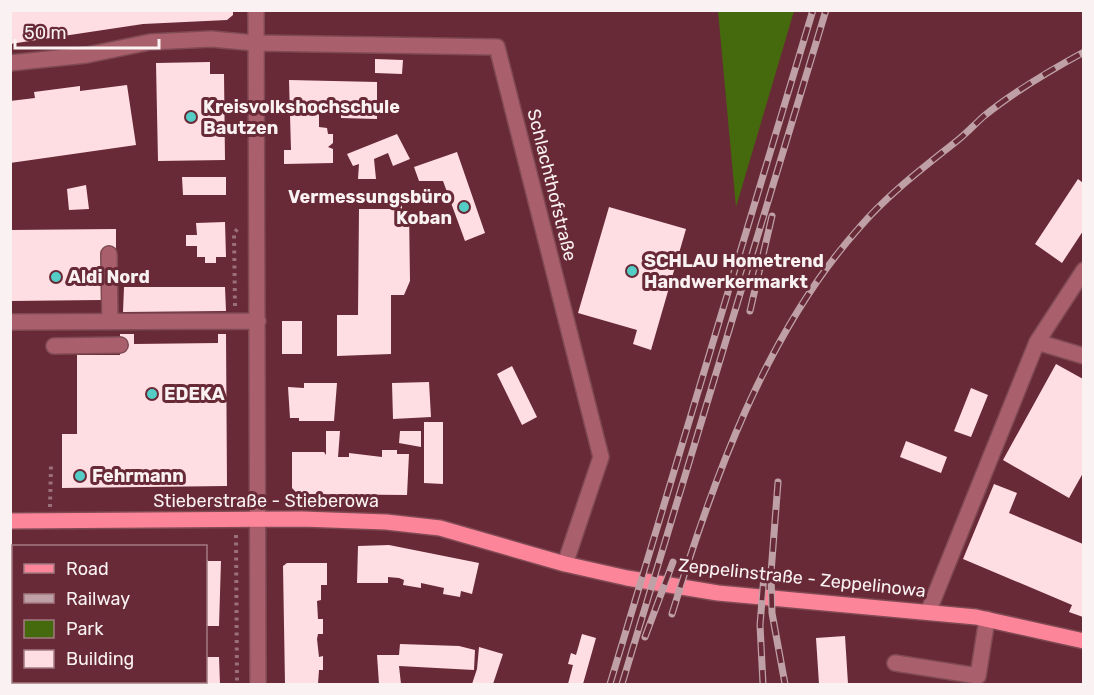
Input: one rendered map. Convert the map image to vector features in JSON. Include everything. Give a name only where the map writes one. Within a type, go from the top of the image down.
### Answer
[{"type":"main road","name":"Stieberstraße - Stieberowa","points":[[10,521],[258,519],[386,522],[440,528],[517,549]]},
{"type":"main road","name":"Zeppelinstraße - Zeppelinowa","points":[[517,549],[565,564],[718,593],[928,610],[987,619],[1083,641]]},
{"type":"street","points":[[256,10],[258,684]]},
{"type":"street","name":"Schlachthofstraße","points":[[10,63],[87,55],[150,42],[211,39],[256,43],[496,47],[601,457],[565,564]]},
{"type":"street","points":[[109,254],[110,322]]},
{"type":"street","points":[[928,610],[1037,342],[1083,270]]},
{"type":"street","points":[[10,322],[258,321]]},
{"type":"street","points":[[1037,342],[1083,357]]},
{"type":"street","points":[[54,346],[120,345]]},
{"type":"street","points":[[895,663],[978,676],[987,619]]},
{"type":"path","points":[[236,321],[234,233],[240,225]]},
{"type":"path","points":[[50,497],[51,466]]},
{"type":"path","points":[[236,519],[237,684]]},
{"type":"green space","points":[[718,11],[794,11],[736,207]]},
{"type":"building","points":[[10,10],[233,10],[233,15],[227,20],[143,24],[10,44]]},
{"type":"building","points":[[375,59],[403,60],[402,74],[375,73]]},
{"type":"building","name":"Kreisvolkshochschule Bautzen","points":[[210,62],[210,74],[224,74],[225,160],[158,161],[156,63]]},
{"type":"building","points":[[289,80],[377,82],[377,119],[341,118],[341,107],[319,107],[319,127],[327,128],[328,134],[333,134],[333,143],[328,147],[333,149],[333,163],[284,164],[284,150],[291,150]]},
{"type":"building","points":[[127,85],[136,145],[10,163],[10,101],[35,98],[34,92],[80,86],[80,91]]},
{"type":"building","points":[[397,134],[410,159],[393,166],[388,153],[374,159],[376,179],[358,179],[359,164],[353,166],[347,154]]},
{"type":"building","name":"Vermessungsbüro Koban","points":[[457,152],[485,233],[465,241],[443,181],[419,181],[414,167]]},
{"type":"building","points":[[182,177],[226,177],[226,195],[183,195]]},
{"type":"building","points":[[1078,179],[1083,183],[1083,231],[1062,263],[1035,244]]},
{"type":"building","points":[[86,185],[89,209],[69,210],[67,189]]},
{"type":"building","points":[[390,199],[402,199],[402,209],[409,209],[410,281],[404,295],[391,295],[391,354],[337,356],[337,315],[358,315],[359,209],[390,209]]},
{"type":"building","name":"SCHLAU Hometrend Handwerkermarkt","points":[[609,207],[686,229],[651,350],[633,344],[637,330],[578,313]]},
{"type":"building","points":[[225,222],[226,257],[216,257],[216,263],[205,263],[205,257],[197,257],[197,246],[186,246],[186,235],[197,235],[196,223]]},
{"type":"building","name":"Aldi Nord","points":[[116,229],[116,254],[101,254],[101,300],[10,301],[10,230]]},
{"type":"building","points":[[124,287],[225,287],[226,311],[123,312]]},
{"type":"building","points":[[282,321],[302,321],[302,354],[282,354]]},
{"type":"building","name":"EDEKA","points":[[120,334],[134,334],[134,344],[218,343],[218,334],[226,334],[227,486],[62,488],[62,434],[77,434],[77,355],[120,355]]},
{"type":"building","points":[[1056,364],[1083,379],[1083,473],[1069,498],[1003,460]]},
{"type":"building","points":[[512,366],[537,417],[522,425],[497,374]]},
{"type":"building","points":[[429,382],[431,417],[393,419],[392,383]]},
{"type":"building","points":[[304,383],[337,383],[334,421],[299,421],[299,418],[290,418],[288,387],[304,388]]},
{"type":"building","points":[[971,388],[988,395],[971,437],[954,431]]},
{"type":"building","points":[[424,422],[443,422],[443,484],[424,483]]},
{"type":"building","points":[[326,431],[340,431],[338,457],[349,457],[349,453],[382,457],[382,450],[397,450],[397,454],[409,454],[407,495],[298,494],[292,488],[292,452],[324,452],[326,455]]},
{"type":"building","points":[[400,431],[421,431],[421,447],[399,443]]},
{"type":"building","points":[[906,441],[947,457],[941,473],[900,457]]},
{"type":"building","points":[[994,484],[1017,493],[1009,513],[1083,544],[1083,617],[1069,612],[1072,605],[963,559]]},
{"type":"building","points":[[389,545],[479,563],[472,594],[461,591],[460,597],[443,594],[444,588],[421,583],[421,588],[403,585],[404,580],[399,578],[388,577],[388,583],[357,583],[358,546]]},
{"type":"building","points":[[207,560],[221,561],[219,626],[207,626]]},
{"type":"building","points":[[287,563],[327,563],[327,585],[321,585],[321,600],[317,601],[318,619],[323,619],[323,634],[318,634],[317,639],[319,657],[323,656],[323,670],[319,670],[318,684],[285,684],[283,566]]},
{"type":"building","points":[[582,634],[596,638],[583,684],[568,684],[573,665],[568,664],[571,653],[576,655]]},
{"type":"building","points":[[845,636],[848,684],[819,684],[816,638]]},
{"type":"building","points":[[400,644],[459,646],[475,650],[474,670],[399,666],[401,684],[379,684],[377,655],[399,655]]},
{"type":"building","points":[[479,647],[503,654],[493,684],[472,684],[477,669]]},
{"type":"building","points":[[207,657],[219,657],[220,684],[176,684],[207,683]]},
{"type":"railway","points":[[610,684],[813,10]]},
{"type":"railway","points":[[622,684],[826,10]]},
{"type":"railway","points":[[672,614],[705,513],[746,410],[796,314],[826,269],[882,204],[984,116],[1032,82],[1084,52]]},
{"type":"railway","points":[[750,311],[772,216]]},
{"type":"railway","points":[[778,482],[771,573],[772,613],[785,684]]},
{"type":"railway","points":[[645,637],[673,562]]},
{"type":"railway","points":[[763,684],[760,625],[764,575]]},
{"type":"place","name":"Kreisvolkshochschule Bautzen","points":[[191,117]]},
{"type":"place","name":"Vermessungsbüro Koban","points":[[464,207]]},
{"type":"place","name":"SCHLAU Hometrend Handwerkermarkt","points":[[632,271]]},
{"type":"place","name":"Aldi Nord","points":[[56,277]]},
{"type":"place","name":"EDEKA","points":[[152,394]]},
{"type":"place","name":"Fehrmann","points":[[80,476]]}]
